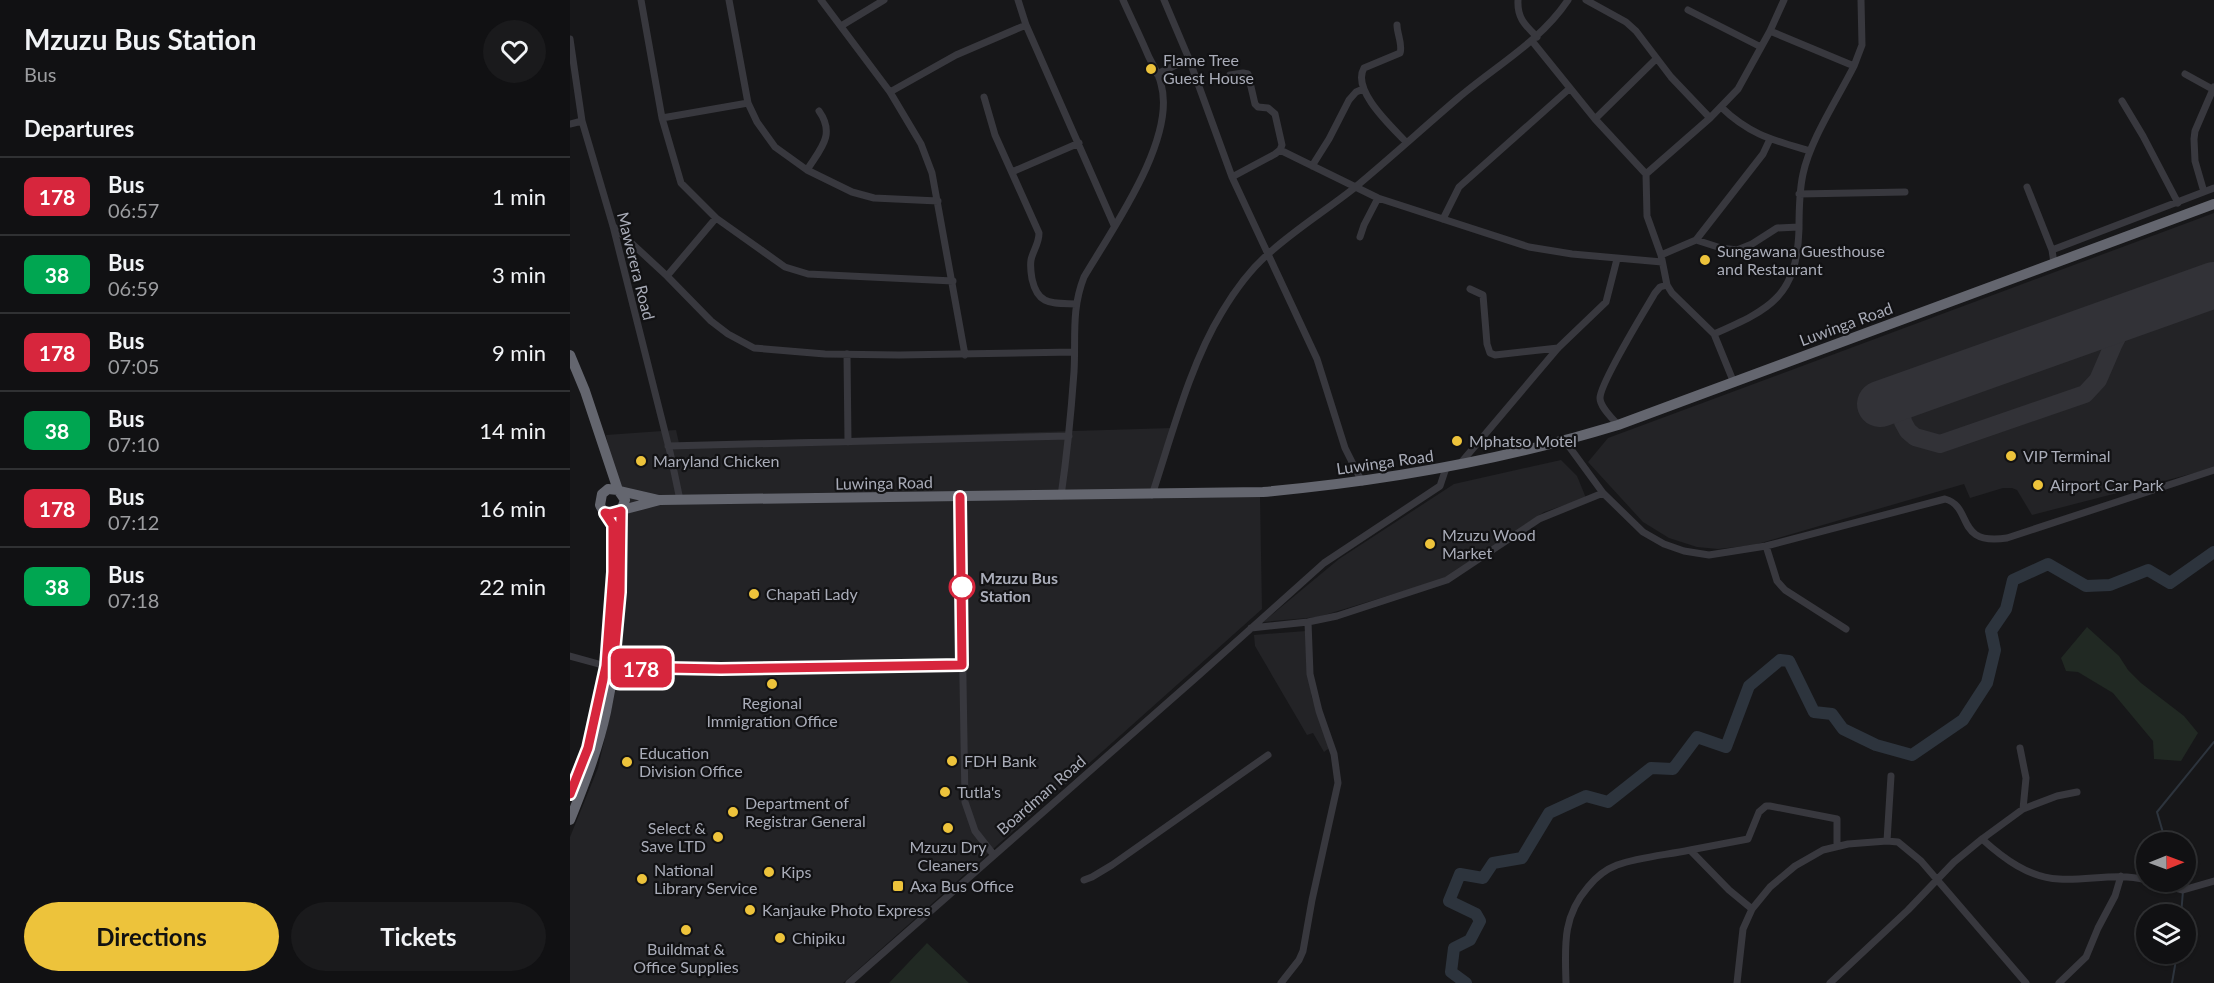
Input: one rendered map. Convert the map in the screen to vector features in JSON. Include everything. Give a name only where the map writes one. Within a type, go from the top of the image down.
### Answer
[{"type":"highway","name":"Luwinga Road","points":[[619,490],[660,500],[1152,495],[1263,492],[1362,482],[1452,468],[1564,441],[1618,425],[2214,204]]},
{"type":"highway","points":[[570,355],[607,461],[625,500],[622,511],[620,592],[600,736],[587,779],[570,820]]},
{"type":"highway","points":[[570,794],[573,777],[588,748],[610,667],[613,525],[599,500],[604,492],[607,461]]},
{"type":"highway","points":[[604,492],[608,489],[619,490]]},
{"type":"highway","name":"Luwinga Road","points":[[622,511],[660,500]]},
{"type":"highway","points":[[605,513],[622,511]]},
{"type":"street","points":[[641,0],[662,118],[681,183],[716,218],[785,267],[796,272],[832,276],[953,281]]},
{"type":"street","points":[[729,0],[748,103],[757,122],[775,147],[807,170],[843,188],[874,198],[938,201]]},
{"type":"street","points":[[821,0],[890,92],[921,144],[932,173],[938,201],[965,355]]},
{"type":"street","points":[[841,26],[884,0]]},
{"type":"street","points":[[1018,0],[1026,26],[1114,225]]},
{"type":"street","points":[[1061,496],[1069,436],[1076,304],[1084,277],[1135,191],[1148,164],[1160,127],[1163,95],[1157,74],[1123,0]]},
{"type":"street","points":[[1165,0],[1233,177],[1267,255],[1317,359],[1345,448],[1362,482]]},
{"type":"street","points":[[1518,0],[1521,20],[1569,88],[1646,174],[1647,216],[1662,259],[1667,285],[1672,293],[1714,334],[1734,383]]},
{"type":"street","points":[[1152,495],[1186,393],[1214,326],[1240,285],[1267,255],[1354,188],[1480,79],[1535,39],[1568,0]]},
{"type":"street","points":[[1586,0],[1626,22],[1636,31],[1656,59],[1710,118]]},
{"type":"street","points":[[1646,174],[1710,118],[1738,88],[1770,31],[1784,0]]},
{"type":"street","points":[[1714,334],[1753,316],[1771,304],[1782,292],[1794,270],[1799,227],[1799,194],[1803,174],[1810,151],[1854,66],[1862,45],[1862,0]]},
{"type":"street","points":[[1688,10],[1761,47]]},
{"type":"street","points":[[1397,25],[1400,53],[1364,68],[1363,89],[1389,124],[1406,142]]},
{"type":"street","points":[[890,92],[956,55],[1026,26]]},
{"type":"street","points":[[1770,31],[1854,66]]},
{"type":"street","name":"Mawerera Road","points":[[570,39],[582,121],[613,226],[680,500]]},
{"type":"street","points":[[1157,74],[1189,58]]},
{"type":"street","points":[[1595,119],[1656,59]]},
{"type":"street","points":[[1230,75],[1248,74],[1255,104],[1258,107],[1268,108],[1275,114],[1282,145],[1280,150],[1233,177]]},
{"type":"street","points":[[2185,74],[2214,89],[2194,139],[2195,161],[2204,192]]},
{"type":"street","points":[[1443,219],[1459,187],[1569,88]]},
{"type":"street","points":[[1312,166],[1349,100],[1363,89]]},
{"type":"street","points":[[984,97],[995,135],[1039,233],[1038,245],[1030,263],[1034,287],[1040,298],[1046,302],[1076,304]]},
{"type":"street","points":[[2122,101],[2144,136],[2178,203]]},
{"type":"street","points":[[662,118],[748,103]]},
{"type":"street","points":[[1721,107],[1745,128],[1770,139],[1810,151]]},
{"type":"street","points":[[807,170],[826,140],[826,125],[819,111]]},
{"type":"street","points":[[570,124],[582,121]]},
{"type":"street","points":[[1280,150],[1378,198],[1529,247],[1617,259],[1662,259],[1696,240],[1763,154],[1770,139]]},
{"type":"street","points":[[1012,172],[1079,143]]},
{"type":"street","points":[[2027,187],[2052,250],[2054,263]]},
{"type":"street","points":[[2052,250],[2214,188]]},
{"type":"street","points":[[1799,194],[1905,192]]},
{"type":"street","points":[[1360,237],[1378,198]]},
{"type":"street","points":[[667,276],[716,218]]},
{"type":"street","points":[[613,226],[711,321],[728,334],[754,348],[847,354],[965,355],[1074,352]]},
{"type":"street","points":[[1696,240],[1721,248],[1737,250],[1752,244],[1777,228],[1799,227]]},
{"type":"street","name":"Boardman Road","points":[[849,983],[1324,563],[1440,486],[1452,468],[1558,348],[1606,302],[1617,259]]},
{"type":"street","points":[[1618,425],[1602,405],[1601,393],[1655,293],[1660,287],[1667,285]]},
{"type":"street","points":[[1470,289],[1483,295],[1487,344],[1490,353],[1495,355],[1558,348]]},
{"type":"street","points":[[847,354],[848,442]]},
{"type":"street","points":[[668,446],[1069,436]]},
{"type":"street","points":[[1564,441],[1603,492],[1643,532],[1674,548],[1709,555],[1766,546],[1945,499],[1953,503],[1976,536],[1983,539],[2004,538],[2214,470]]},
{"type":"street","points":[[1251,627],[1308,622],[1337,616],[1447,580],[1539,519],[1603,492]]},
{"type":"street","points":[[960,497],[965,802],[975,831],[993,855]]},
{"type":"street","points":[[1766,546],[1777,581],[1785,590],[1846,629]]},
{"type":"street","points":[[1281,983],[1299,960],[1303,951],[1338,783],[1334,754],[1319,711],[1311,674],[1308,622]]},
{"type":"street","points":[[570,656],[610,667],[721,669],[962,665]]},
{"type":"street","points":[[2020,748],[2026,778],[2023,809]]},
{"type":"street","points":[[1084,880],[1112,865],[1268,755]]},
{"type":"street","points":[[1887,841],[1891,776]]},
{"type":"street","points":[[1830,983],[1908,910],[1954,862],[1982,839],[2023,809],[2042,801],[2077,792]]},
{"type":"street","points":[[1566,983],[1567,927],[1576,901],[1602,872],[1618,865],[1748,839],[1759,812],[1766,806],[1837,819],[1837,846]]},
{"type":"street","points":[[1982,839],[2016,865],[2053,879],[2121,876],[2136,878]]},
{"type":"street","points":[[1737,983],[1743,929],[1752,909],[1770,887],[1812,854],[1848,844],[1887,841],[1901,844],[1938,880],[2026,983]]},
{"type":"street","points":[[1690,850],[1729,890],[1752,909]]},
{"type":"street","points":[[2059,983],[2086,957],[2115,896],[2121,876]]},
{"type":"street","points":[[2196,886],[2214,880]]},
{"type":"shaded area","points":[[2214,213],[2214,468],[2032,515],[2017,490],[2003,488],[1970,498],[1964,484],[1754,545],[1718,549],[1697,547],[1669,538],[1643,522],[1588,462],[1608,438]]},
{"type":"shaded area","points":[[1172,428],[1152,486],[1153,499],[1260,496],[1262,609],[843,983],[570,983],[570,837],[598,768],[619,675],[626,585],[623,522],[606,435],[676,430],[679,443]]},
{"type":"shaded area","name":"Mzuzu Wood Market","points":[[1561,460],[1577,476],[1586,498],[1544,512],[1447,578],[1318,617],[1263,622],[1339,559],[1454,484]]},
{"type":"shaded area","points":[[2087,627],[2119,656],[2128,670],[2141,683],[2184,716],[2198,733],[2181,761],[2154,759],[2153,741],[2113,693],[2078,672],[2066,671],[2061,658]]},
{"type":"shaded area","points":[[1306,631],[1306,661],[1312,698],[1332,746],[1324,752],[1313,733],[1307,735],[1255,646],[1254,635]]},
{"type":"shaded area","points":[[927,943],[969,983],[889,983]]},
{"type":"waterway","points":[[1466,983],[1451,972],[1454,948],[1470,940],[1480,921],[1476,914],[1449,901],[1460,874],[1483,878],[1493,863],[1522,858],[1549,813],[1586,796],[1608,802],[1651,768],[1673,769],[1697,737],[1726,747],[1749,686],[1780,660],[1789,661],[1814,712],[1832,714],[1843,729],[1876,745],[1912,755],[1963,720],[1987,683],[1995,650],[1991,631],[2006,609],[2013,580],[2048,564],[2086,586],[2110,585],[2148,570],[2170,583],[2214,552]]},
{"type":"waterway","points":[[2163,832],[2157,812],[2214,742]]},
{"type":"waterway","points":[[2182,904],[2183,892]]},
{"type":"waterway","points":[[2172,983],[2175,964]]},
{"type":"taxiway","points":[[1914,392],[1902,415],[1903,422],[1915,437],[1940,444],[2085,394],[2098,380],[2128,316]]},
{"type":"taxiway","points":[[2087,330],[2104,334],[2114,343]]},
{"type":"runway","points":[[1880,404],[2214,285]]},
{"type":"bus line","name":"178","points":[[570,794],[588,748],[606,666],[613,572],[613,525],[605,513],[616,514],[621,511],[620,592],[613,667],[721,669],[962,665],[960,497]]},
{"type":"place","name":"Flame Tree Guest House","points":[[1151,69]]},
{"type":"place","name":"Sungawana Guesthouse and Restaurant","points":[[1705,260]]},
{"type":"place","name":"Mphatso Motel","points":[[1457,441]]},
{"type":"place","name":"VIP Terminal","points":[[2011,456]]},
{"type":"place","name":"Maryland Chicken","points":[[641,461]]},
{"type":"place","name":"Airport Car Park","points":[[2038,485]]},
{"type":"place","name":"Mzuzu Wood Market","points":[[1430,544]]},
{"type":"place","name":"Mzuzu Bus Station","points":[[962,587]]},
{"type":"place","name":"Chapati Lady","points":[[754,594]]},
{"type":"place","name":"Regional Immigration Office","points":[[772,684]]},
{"type":"place","name":"FDH Bank","points":[[952,761]]},
{"type":"place","name":"Education Division Office","points":[[627,762]]},
{"type":"place","name":"Tutla's","points":[[945,792]]},
{"type":"place","name":"Department of Registrar General","points":[[733,812]]},
{"type":"place","name":"Mzuzu Dry Cleaners","points":[[948,828]]},
{"type":"place","name":"Select & Save LTD","points":[[718,837]]},
{"type":"place","name":"Kips","points":[[769,872]]},
{"type":"place","name":"National Library Service","points":[[642,879]]},
{"type":"place","name":"Axa Bus Office","points":[[898,886]]},
{"type":"place","name":"Kanjauke Photo Express","points":[[750,910]]},
{"type":"place","name":"Buildmat & Office Supplies","points":[[686,930]]},
{"type":"place","name":"Chipiku","points":[[780,938]]}]
